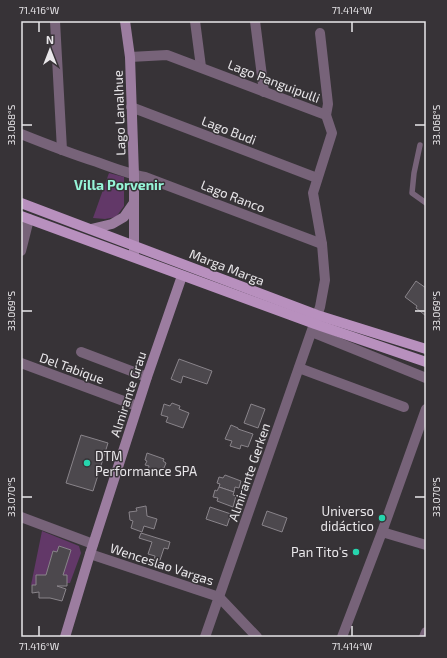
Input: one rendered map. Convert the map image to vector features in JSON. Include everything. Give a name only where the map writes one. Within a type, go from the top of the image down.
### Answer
[{"type":"main road","name":"Marga Marga","points":[[21,203],[212,276],[315,324],[426,349]]},
{"type":"main road","name":"Marga Marga","points":[[25,217],[182,276],[426,362]]},
{"type":"street","points":[[55,21],[62,150]]},
{"type":"street","name":"Lago Lanalhue","points":[[125,21],[130,57],[134,175],[134,257]]},
{"type":"street","points":[[195,21],[201,67]]},
{"type":"street","points":[[255,21],[264,92]]},
{"type":"street","points":[[320,33],[328,104],[326,115]]},
{"type":"street","name":"Lago Panguipulli","points":[[130,57],[167,55],[326,115],[332,133],[313,192],[322,244],[325,280],[315,324]]},
{"type":"street","name":"Lago Budi","points":[[131,107],[317,178]]},
{"type":"street","name":"Lago Ranco","points":[[21,134],[134,175],[145,177],[322,244]]},
{"type":"street","points":[[91,229],[112,224],[124,216],[133,204]]},
{"type":"street","points":[[21,251],[25,217]]},
{"type":"street","points":[[168,259],[182,276],[193,274],[212,276]]},
{"type":"street","name":"Almirante Grau","points":[[65,637],[137,406],[182,276]]},
{"type":"street","name":"Almirante Gerken","points":[[205,637],[315,324]]},
{"type":"street","name":"Marga Marga","points":[[315,324],[426,378]]},
{"type":"street","points":[[81,352],[147,377]]},
{"type":"street","name":"Del Tabique","points":[[21,363],[137,406]]},
{"type":"street","points":[[299,368],[404,407]]},
{"type":"street","points":[[342,637],[382,532],[426,409]]},
{"type":"street","name":"Wenceslao Vargas","points":[[21,517],[92,549],[219,597],[257,637]]},
{"type":"street","points":[[382,532],[426,545]]},
{"type":"street","points":[[424,637],[426,632]]},
{"type":"lane","points":[[420,145],[414,173],[412,193],[426,203]]},
{"type":"shaded area","points":[[109,173],[124,177],[124,206],[116,217],[105,219],[93,218]]},
{"type":"shaded area","points":[[42,531],[79,546],[81,553],[70,583],[67,583],[67,575],[63,575],[71,550],[59,547],[57,552],[53,551],[46,575],[36,575],[36,585],[31,585]]},
{"type":"building","points":[[416,281],[426,288],[426,316],[416,308],[417,306],[405,297]]},
{"type":"building","points":[[179,359],[212,371],[207,384],[183,376],[181,383],[171,379]]},
{"type":"building","points":[[172,403],[180,406],[179,409],[189,413],[183,428],[166,422],[168,417],[161,415],[164,404],[170,406]]},
{"type":"building","points":[[251,404],[265,409],[258,428],[244,423]]},
{"type":"building","points":[[231,425],[253,434],[248,447],[241,445],[240,449],[230,446],[232,441],[225,439]]},
{"type":"building","name":"DTM Performance SPA","points":[[81,435],[108,443],[93,491],[66,483]]},
{"type":"building","points":[[147,453],[164,459],[163,461],[166,463],[159,476],[148,471],[149,466],[145,465],[147,461],[145,460]]},
{"type":"building","points":[[225,475],[241,481],[239,488],[235,487],[234,492],[219,487],[220,484],[217,483],[219,477],[223,478]]},
{"type":"building","points":[[219,487],[234,492],[233,495],[236,496],[233,507],[217,501],[218,498],[213,497],[215,490],[217,491]]},
{"type":"building","points":[[146,506],[147,516],[157,519],[154,529],[144,526],[142,532],[131,528],[133,521],[130,520],[129,512],[137,511],[136,508]]},
{"type":"building","points":[[210,507],[231,514],[227,526],[206,519]]},
{"type":"building","points":[[267,511],[287,518],[282,532],[262,525]]},
{"type":"building","points":[[141,533],[170,542],[168,549],[164,548],[158,566],[153,564],[155,556],[148,554],[152,542],[139,538]]},
{"type":"building","points":[[59,546],[71,550],[63,575],[67,575],[67,586],[57,586],[66,589],[62,601],[50,598],[39,598],[39,592],[32,593],[32,585],[36,585],[36,575],[46,575],[53,551],[57,552]]},
{"type":"place","name":"DTM Performance SPA","points":[[87,463]]},
{"type":"place","name":"Universo didáctico","points":[[382,518]]},
{"type":"place","name":"Pan Tito's","points":[[356,552]]},
{"type":"district","name":"Villa Porvenir","points":[[119,185]]}]
